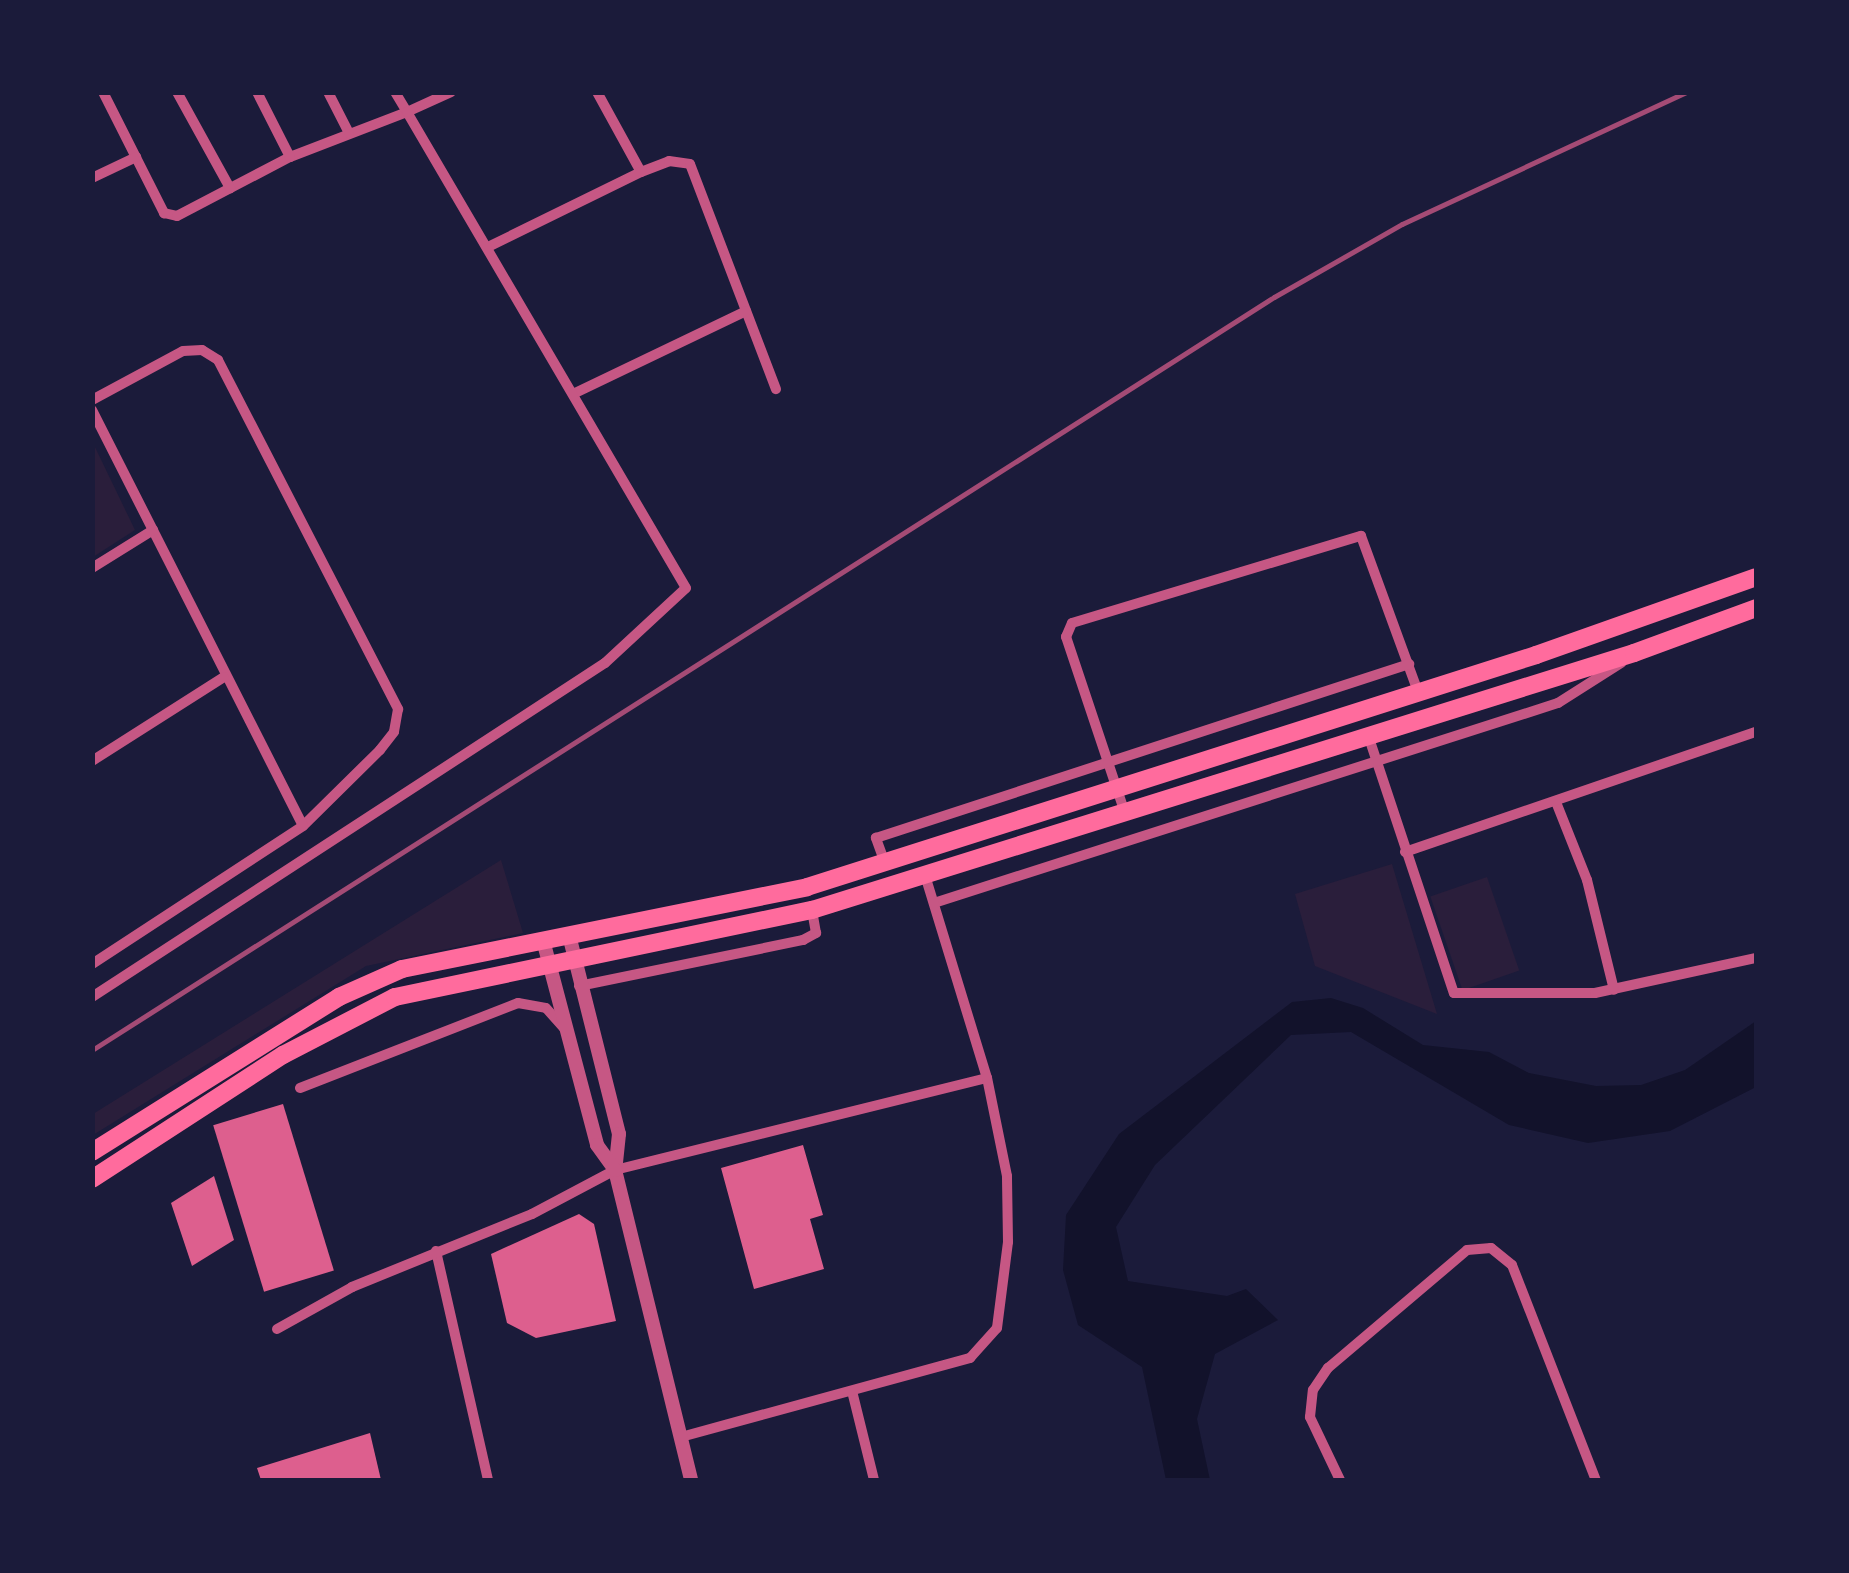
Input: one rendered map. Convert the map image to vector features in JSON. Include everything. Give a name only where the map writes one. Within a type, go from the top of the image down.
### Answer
[{"type":"highway","points":[[92,1152],[374,981],[428,962],[807,887],[1418,692],[1756,577]]},
{"type":"highway","points":[[1722,590],[1734,607],[1754,610]]},
{"type":"highway","points":[[92,1179],[374,1005],[548,963],[812,910],[1634,654],[1754,610]]},
{"type":"highway","points":[[1660,612],[1680,624],[1669,641]]},
{"type":"street","points":[[103,92],[170,216],[290,157],[451,92]]},
{"type":"street","points":[[178,92],[230,188]]},
{"type":"street","points":[[257,92],[290,157]]},
{"type":"street","points":[[328,92],[349,133]]},
{"type":"street","points":[[92,997],[606,663],[686,588],[490,246],[395,92]]},
{"type":"street","points":[[597,92],[641,172]]},
{"type":"street","points":[[92,178],[136,157]]},
{"type":"street","points":[[490,246],[641,172],[681,160],[697,170],[776,389]]},
{"type":"street","points":[[573,394],[746,311]]},
{"type":"street","points":[[92,400],[182,350],[202,350],[218,360],[395,700],[394,732],[303,826],[92,964]]},
{"type":"street","points":[[92,410],[224,678],[303,826]]},
{"type":"street","points":[[92,568],[153,530]]},
{"type":"street","points":[[1125,813],[1066,637],[1072,624],[1355,535],[1366,542],[1418,692]]},
{"type":"street","points":[[934,904],[1558,704],[1634,654]]},
{"type":"street","points":[[885,863],[876,838],[1409,664]]},
{"type":"street","points":[[92,761],[224,678]]},
{"type":"street","points":[[1405,852],[1756,732]]},
{"type":"street","points":[[1368,734],[1454,994],[1549,997],[1614,990],[1756,958]]},
{"type":"street","points":[[1556,802],[1587,880],[1614,990]]},
{"type":"street","points":[[681,1437],[970,1358],[997,1328],[1008,1242],[1007,1176],[987,1078],[924,875]]},
{"type":"street","points":[[579,986],[803,940],[816,933],[812,910]]},
{"type":"street","points":[[569,935],[619,1134],[615,1170],[691,1480]]},
{"type":"street","points":[[542,940],[597,1145],[615,1170]]},
{"type":"street","points":[[300,1088],[518,1003],[546,1008],[567,1030]]},
{"type":"street","points":[[277,1329],[436,1251],[532,1214],[615,1170],[987,1078]]},
{"type":"street","points":[[1340,1480],[1310,1417],[1313,1390],[1328,1368],[1467,1250],[1490,1248],[1512,1265],[1596,1480]]},
{"type":"street","points":[[436,1251],[488,1480]]},
{"type":"street","points":[[852,1391],[874,1480]]},
{"type":"shaded area","points":[[93,443],[135,530],[92,557]]},
{"type":"shaded area","points":[[501,860],[523,933],[366,966],[93,1135],[93,1114]]},
{"type":"shaded area","points":[[1392,864],[1437,1014],[1315,966],[1295,894]]},
{"type":"shaded area","points":[[1487,877],[1519,971],[1463,990],[1430,897]]},
{"type":"shaded area","points":[[1331,998],[1363,1008],[1423,1045],[1489,1052],[1529,1073],[1596,1086],[1641,1085],[1685,1070],[1756,1021],[1756,1087],[1670,1131],[1588,1143],[1509,1125],[1351,1032],[1291,1035],[1155,1165],[1116,1227],[1128,1281],[1227,1296],[1246,1289],[1278,1320],[1215,1354],[1197,1419],[1210,1480],[1166,1480],[1142,1367],[1078,1325],[1063,1270],[1066,1215],[1119,1134],[1292,1002]]},
{"type":"building","points":[[283,1104],[334,1270],[264,1292],[213,1125]]},
{"type":"building","points":[[803,1145],[823,1215],[810,1219],[824,1269],[754,1289],[721,1168]]},
{"type":"building","points":[[214,1176],[234,1240],[192,1266],[171,1203]]},
{"type":"building","points":[[579,1214],[594,1224],[616,1321],[536,1338],[507,1323],[491,1254]]},
{"type":"building","points":[[370,1433],[381,1480],[261,1480],[257,1468]]},
{"type":"railway","points":[[92,1050],[1274,297],[1402,224],[1687,92]]}]
